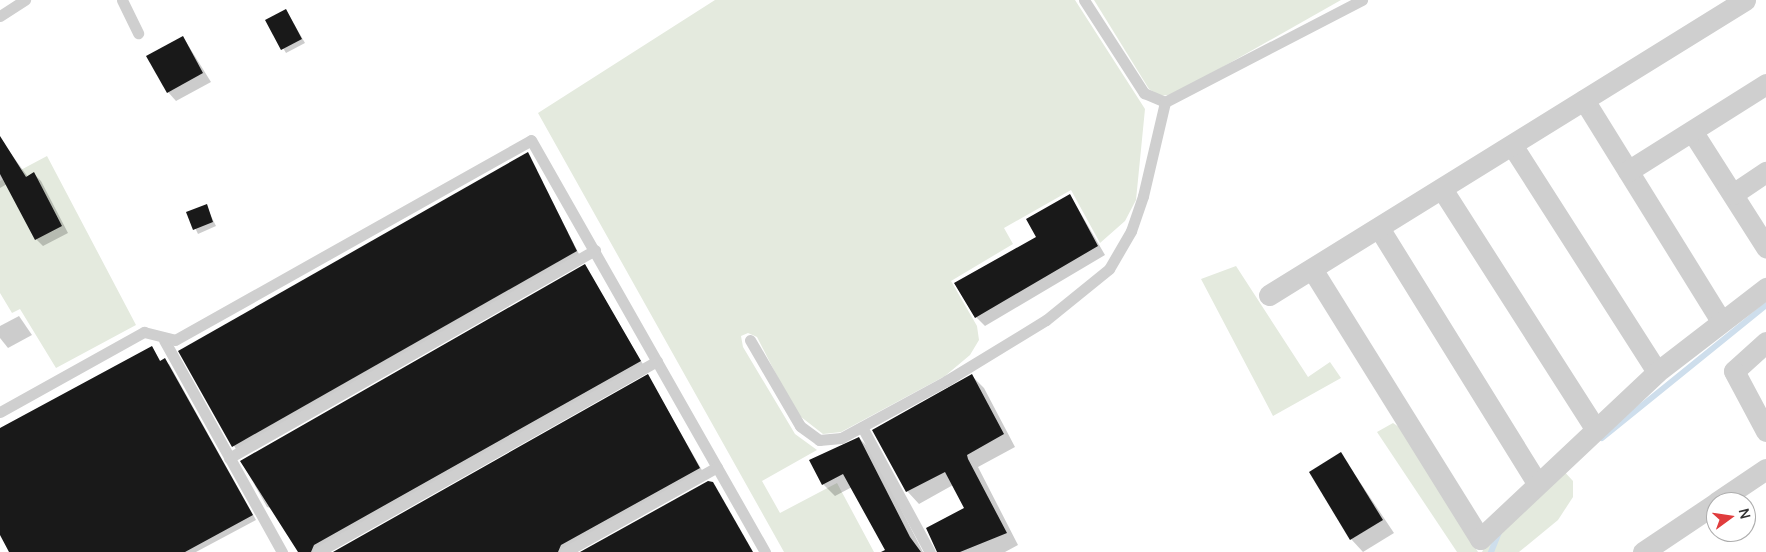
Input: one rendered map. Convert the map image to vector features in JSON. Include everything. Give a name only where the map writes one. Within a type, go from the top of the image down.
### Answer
[{"type":"street","points":[[1269,295],[1584,100],[1732,3]]},
{"type":"street","points":[[1628,172],[1766,84]]},
{"type":"street","points":[[1584,100],[1721,321]]},
{"type":"street","points":[[1692,131],[1766,247]]},
{"type":"street","points":[[1512,145],[1657,372]]},
{"type":"street","points":[[1733,194],[1766,172]]},
{"type":"street","points":[[1442,188],[1594,428]]},
{"type":"street","points":[[1379,228],[1536,482]]},
{"type":"street","points":[[1312,269],[1480,538],[1536,482],[1657,372],[1766,288]]},
{"type":"street","points":[[1766,342],[1734,371],[1766,431]]},
{"type":"street","points":[[1732,492],[1766,469]]},
{"type":"street","points":[[1643,552],[1706,509]]},
{"type":"lane","points":[[0,16],[25,0]]},
{"type":"lane","points":[[122,0],[138,33]]},
{"type":"lane","points":[[1084,0],[1144,93],[1165,102]]},
{"type":"lane","points":[[750,340],[810,435],[828,441],[862,427],[1046,320],[1109,269],[1131,231],[1143,196],[1165,102],[1362,0]]},
{"type":"lane","points":[[0,412],[144,332],[164,340],[175,340],[527,140],[535,142],[765,552]]},
{"type":"lane","points":[[229,458],[595,250]]},
{"type":"lane","points":[[164,340],[282,552]]},
{"type":"lane","points":[[318,552],[657,361]]},
{"type":"lane","points":[[862,427],[930,552]]},
{"type":"lane","points":[[565,552],[717,467]]},
{"type":"shaded area","points":[[715,0],[1075,0],[1145,109],[1136,200],[1125,221],[1100,243],[1071,190],[1004,228],[1013,244],[951,281],[977,326],[979,340],[970,355],[945,376],[841,432],[823,434],[796,413],[757,337],[748,333],[741,336],[743,347],[795,434],[817,450],[762,481],[780,513],[837,483],[874,552],[784,552],[538,113]]},
{"type":"shaded area","points":[[1094,0],[1341,0],[1175,94],[1160,96],[1149,89]]},
{"type":"shaded area","points":[[47,156],[136,325],[56,368],[20,309],[12,313],[0,293],[0,181]]},
{"type":"shaded area","points":[[1236,266],[1308,377],[1330,362],[1341,378],[1273,416],[1201,279]]},
{"type":"shaded area","points":[[1393,423],[1399,427],[1478,552],[1457,552],[1377,432]]},
{"type":"shaded area","points":[[1561,468],[1573,481],[1573,497],[1558,520],[1519,552],[1482,552],[1490,538]]},
{"type":"building","points":[[286,9],[302,39],[281,50],[265,20]]},
{"type":"building","points":[[183,36],[203,73],[167,93],[146,56]]},
{"type":"building","points":[[0,136],[26,177],[34,172],[62,226],[35,240],[0,174]]},
{"type":"building","points":[[528,152],[577,251],[232,447],[178,351]]},
{"type":"building","points":[[1070,194],[1098,246],[975,318],[954,283],[1036,237],[1026,219]]},
{"type":"building","points":[[207,204],[213,222],[193,230],[186,212]]},
{"type":"building","points":[[585,264],[641,361],[314,545],[311,552],[298,552],[240,461]]},
{"type":"building","points":[[152,346],[160,361],[165,358],[253,515],[185,552],[9,552],[0,535],[0,428]]},
{"type":"building","points":[[648,374],[700,468],[561,545],[558,552],[333,552]]},
{"type":"building","points":[[972,374],[1004,434],[967,455],[1007,533],[960,552],[937,552],[926,528],[964,508],[945,472],[906,492],[872,430]]},
{"type":"building","points":[[859,437],[910,537],[921,552],[881,552],[885,550],[843,474],[822,485],[809,460]]},
{"type":"building","points":[[1341,452],[1383,520],[1350,540],[1309,472]]},
{"type":"building","points":[[708,481],[713,482],[753,552],[580,552]]},
{"type":"waterway","points":[[1602,438],[1766,305]]},
{"type":"waterway","points":[[1491,552],[1499,532]]}]
